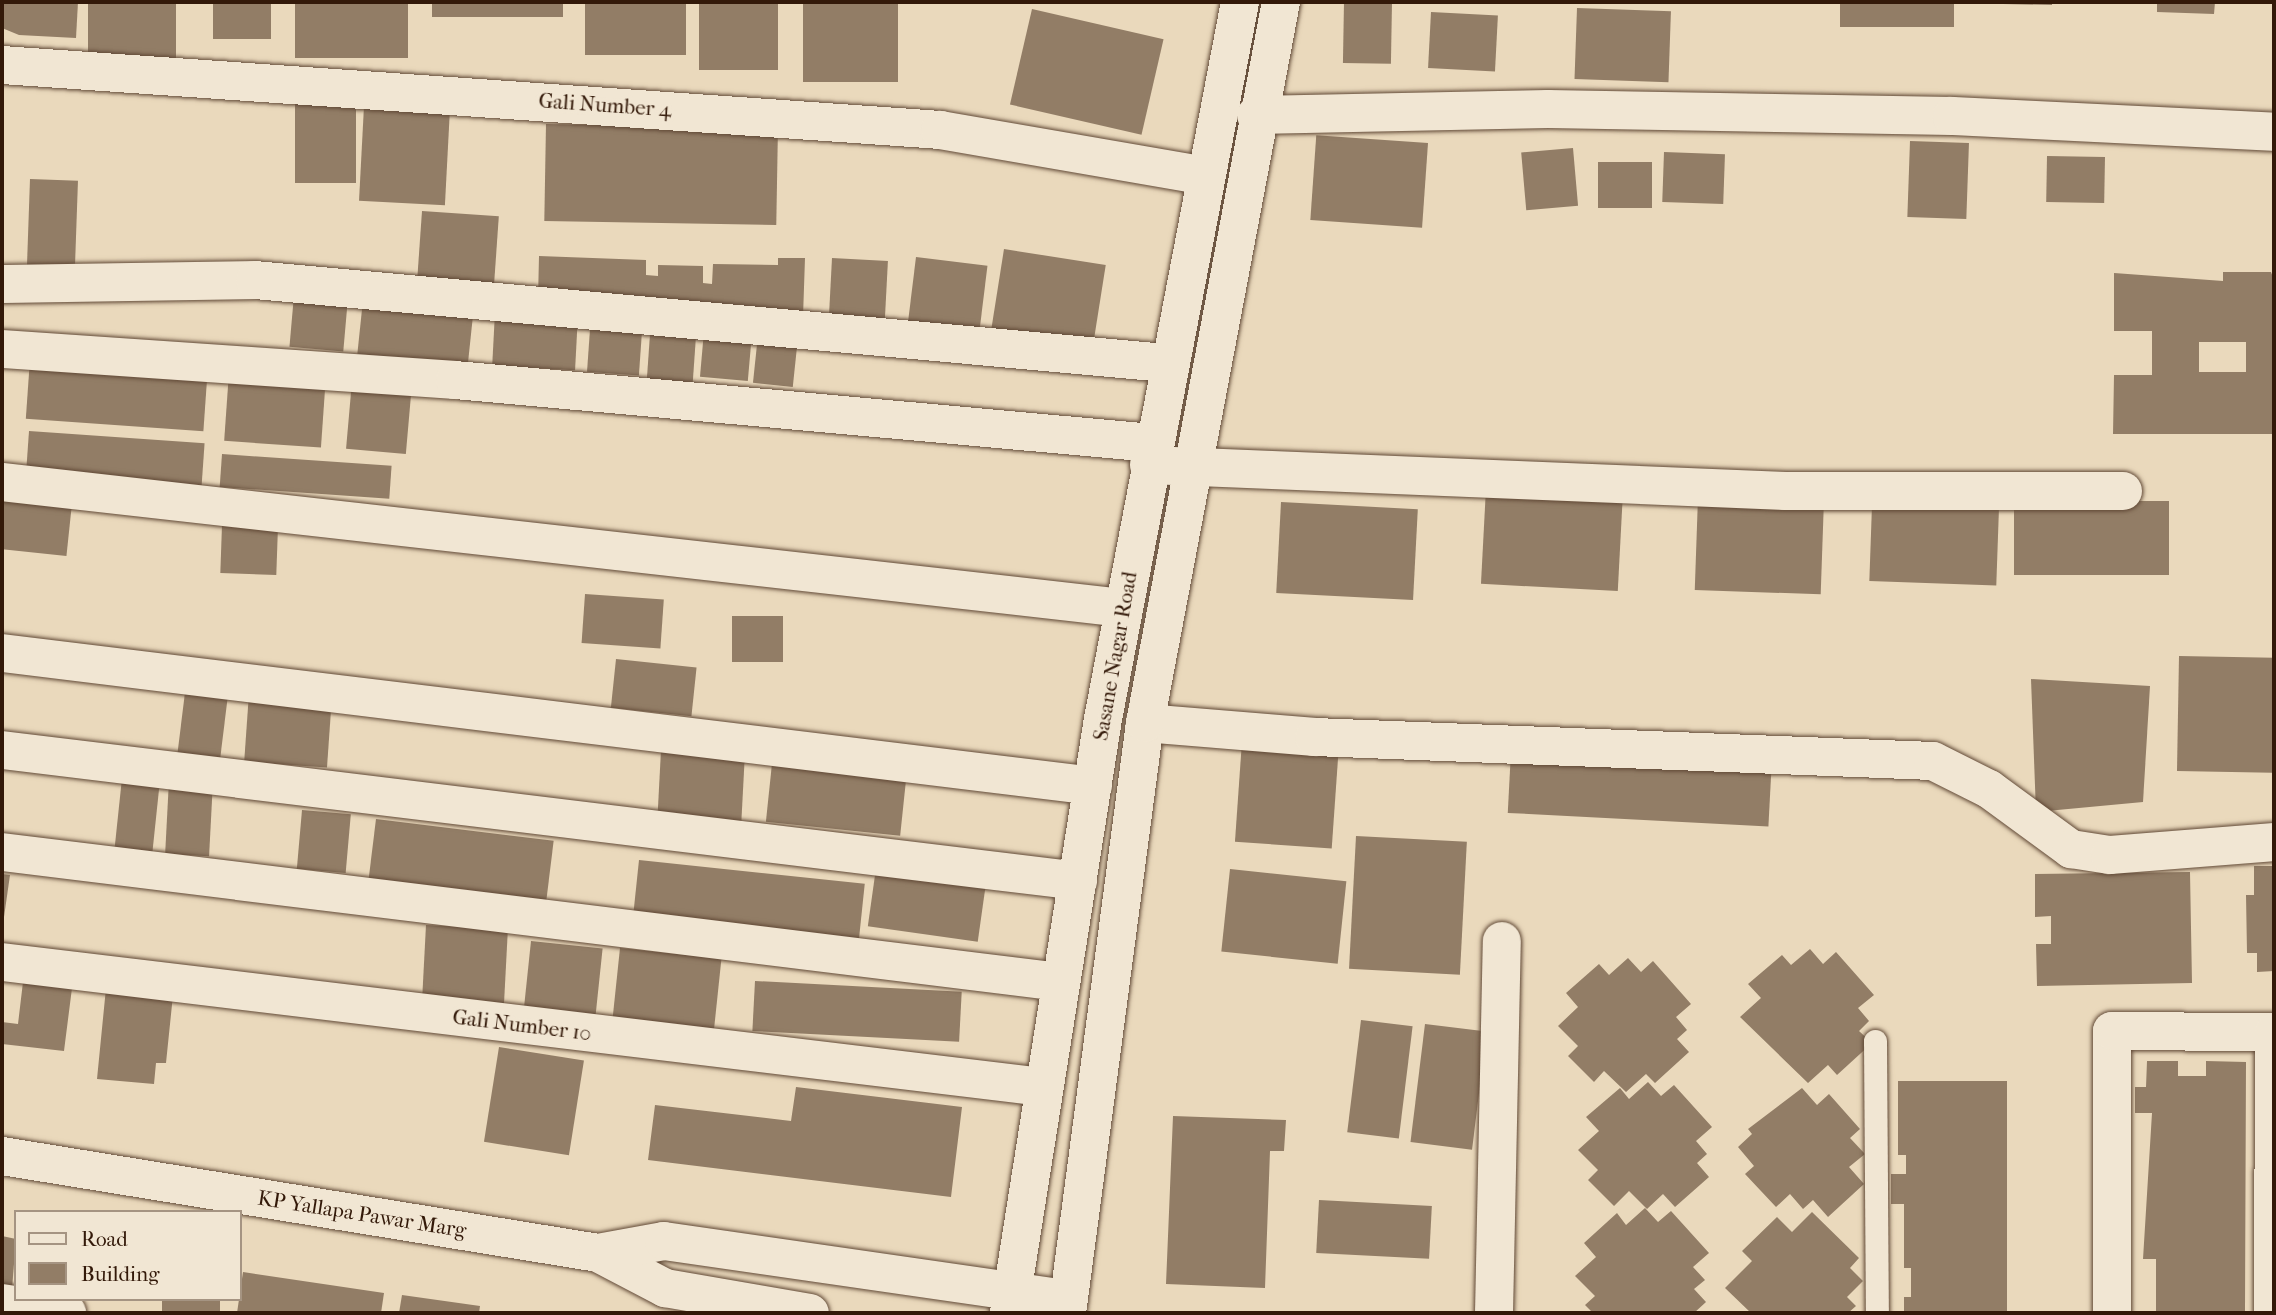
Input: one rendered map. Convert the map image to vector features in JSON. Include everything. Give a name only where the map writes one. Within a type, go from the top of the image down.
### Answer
[{"type":"street","name":"Sasane Nagar Road","points":[[1011,1302],[1042,1087],[1166,363],[1240,2]]},
{"type":"street","name":"Sasane Nagar Road","points":[[1067,1306],[1145,723],[1256,115],[1281,2]]},
{"type":"street","name":"Gali Number 4","points":[[2,65],[927,129],[1205,176]]},
{"type":"street","points":[[1256,115],[1576,109],[1952,116],[2274,132]]},
{"type":"street","points":[[2,284],[255,280],[1166,363]]},
{"type":"street","points":[[2,349],[455,380],[1151,454],[1190,470],[1785,491],[2123,491]]},
{"type":"street","points":[[2,482],[1124,608]]},
{"type":"street","points":[[2,653],[1093,786]]},
{"type":"street","points":[[1145,723],[1314,737],[1933,761],[1989,789],[2071,849],[2110,855],[2274,842]]},
{"type":"street","points":[[2,750],[1078,881]]},
{"type":"street","points":[[2,852],[1061,982]]},
{"type":"street","points":[[1494,1313],[1502,941]]},
{"type":"street","name":"Gali Number 10","points":[[2,962],[1042,1087]]},
{"type":"street","points":[[2112,1313],[2112,1031],[2274,1031],[2273,1313]]},
{"type":"street","name":"KP Yallapa Pawar Marg","points":[[2,1156],[597,1253],[664,1288],[810,1313]]},
{"type":"street","name":"KP Yallapa Pawar Marg","points":[[597,1253],[664,1241],[1011,1302],[1067,1306]]},
{"type":"street","points":[[2,1303],[67,1313]]},
{"type":"lane","points":[[1875,1041],[1877,1313]]},
{"type":"building","points":[[2,2],[78,2],[76,38],[19,35],[2,28]]},
{"type":"building","points":[[88,2],[176,2],[176,66],[88,66]]},
{"type":"building","points":[[213,2],[271,2],[271,39],[213,39]]},
{"type":"building","points":[[295,2],[408,2],[408,58],[295,58]]},
{"type":"building","points":[[432,2],[563,2],[563,17],[432,17]]},
{"type":"building","points":[[585,2],[686,2],[686,55],[585,55]]},
{"type":"building","points":[[699,2],[778,2],[778,70],[699,70]]},
{"type":"building","points":[[803,2],[898,2],[898,82],[803,82]]},
{"type":"building","points":[[1344,2],[1392,3],[1391,64],[1343,63]]},
{"type":"building","points":[[1840,2],[1954,2],[1954,27],[1840,27]]},
{"type":"building","points":[[2052,2],[2052,5],[2003,4]]},
{"type":"building","points":[[2157,2],[2215,2],[2214,14],[2157,12]]},
{"type":"building","points":[[1577,8],[1671,11],[1668,82],[1575,79]]},
{"type":"building","points":[[1032,9],[1164,39],[1141,135],[1010,104]]},
{"type":"building","points":[[1431,12],[1498,16],[1495,71],[1428,68]]},
{"type":"building","points":[[295,98],[356,98],[356,183],[295,183]]},
{"type":"building","points":[[364,106],[450,111],[445,205],[359,201]]},
{"type":"building","points":[[546,124],[778,128],[776,225],[544,221]]},
{"type":"building","points":[[1316,135],[1428,143],[1422,228],[1310,220]]},
{"type":"building","points":[[1910,141],[1969,143],[1966,219],[1907,217]]},
{"type":"building","points":[[1573,148],[1578,206],[1526,210],[1521,153]]},
{"type":"building","points":[[1664,152],[1725,154],[1723,204],[1662,202]]},
{"type":"building","points":[[2047,156],[2105,157],[2104,203],[2046,202]]},
{"type":"building","points":[[1598,162],[1652,162],[1652,208],[1598,208]]},
{"type":"building","points":[[30,179],[78,181],[75,274],[27,272]]},
{"type":"building","points":[[422,211],[499,216],[494,286],[417,281]]},
{"type":"building","points":[[1004,249],[1106,265],[1091,355],[990,339]]},
{"type":"building","points":[[539,256],[646,260],[646,275],[658,276],[658,265],[703,266],[703,283],[712,284],[713,264],[778,265],[778,258],[805,258],[803,317],[538,299]]},
{"type":"building","points":[[916,257],[987,266],[978,339],[907,330]]},
{"type":"building","points":[[832,258],[888,261],[885,326],[829,323]]},
{"type":"building","points":[[2223,272],[2271,272],[2274,280],[2274,434],[2113,434],[2114,375],[2152,375],[2152,331],[2114,331],[2114,273],[2223,281]],"holes":[[[2199,342],[2246,342],[2246,372],[2199,372]]]},
{"type":"building","points":[[294,295],[348,300],[343,352],[289,347]]},
{"type":"building","points":[[363,300],[473,312],[468,365],[357,354]]},
{"type":"building","points":[[495,312],[578,316],[575,370],[492,366]]},
{"type":"building","points":[[591,315],[643,319],[639,375],[587,372]]},
{"type":"building","points":[[651,320],[697,323],[693,383],[647,380]]},
{"type":"building","points":[[704,331],[752,335],[748,381],[700,377]]},
{"type":"building","points":[[758,335],[798,339],[793,387],[753,383]]},
{"type":"building","points":[[30,359],[208,371],[203,431],[26,419]]},
{"type":"building","points":[[229,372],[326,379],[321,448],[224,441]]},
{"type":"building","points":[[352,381],[412,386],[406,454],[346,449]]},
{"type":"building","points":[[29,431],[205,443],[202,485],[26,473]]},
{"type":"building","points":[[222,454],[392,466],[389,499],[220,487]]},
{"type":"building","points":[[1486,488],[1623,495],[1618,591],[1481,584]]},
{"type":"building","points":[[2,490],[73,497],[66,556],[2,549]]},
{"type":"building","points":[[1698,497],[1824,501],[1821,594],[1695,590]]},
{"type":"building","points":[[2014,501],[2169,501],[2169,575],[2014,575]]},
{"type":"building","points":[[1281,502],[1418,509],[1413,600],[1276,593]]},
{"type":"building","points":[[1872,505],[1999,509],[1996,585],[1869,581]]},
{"type":"building","points":[[222,525],[278,527],[276,575],[220,573]]},
{"type":"building","points":[[585,594],[664,600],[660,648],[582,643]]},
{"type":"building","points":[[732,616],[783,616],[783,662],[732,662]]},
{"type":"building","points":[[2179,656],[2274,658],[2272,773],[2177,771]]},
{"type":"building","points":[[616,659],[697,667],[691,716],[611,708]]},
{"type":"building","points":[[2031,679],[2150,686],[2143,802],[2036,812]]},
{"type":"building","points":[[186,684],[229,689],[220,759],[177,753]]},
{"type":"building","points":[[249,693],[332,699],[327,768],[244,762]]},
{"type":"building","points":[[1242,741],[1339,748],[1332,849],[1235,842]]},
{"type":"building","points":[[661,750],[745,754],[741,822],[657,818]]},
{"type":"building","points":[[1511,751],[1772,765],[1768,827],[1508,813]]},
{"type":"building","points":[[773,754],[907,768],[900,836],[766,822]]},
{"type":"building","points":[[122,778],[160,782],[152,854],[114,850]]},
{"type":"building","points":[[169,780],[213,782],[209,856],[165,854]]},
{"type":"building","points":[[302,810],[351,814],[346,873],[297,869]]},
{"type":"building","points":[[376,819],[554,841],[546,905],[368,884]]},
{"type":"building","points":[[1356,836],[1467,842],[1460,975],[1349,969]]},
{"type":"building","points":[[639,860],[865,884],[858,943],[633,920]]},
{"type":"building","points":[[877,861],[987,876],[978,942],[868,926]]},
{"type":"building","points":[[2254,866],[2274,866],[2274,971],[2257,972],[2257,953],[2247,953],[2246,895],[2254,895]]},
{"type":"building","points":[[1230,869],[1346,881],[1338,964],[1221,952]]},
{"type":"building","points":[[2190,872],[2192,983],[2037,986],[2036,944],[2051,944],[2051,916],[2035,917],[2035,874]]},
{"type":"building","points":[[2,874],[10,875],[3,924],[2,924]]},
{"type":"building","points":[[426,925],[508,929],[504,1006],[422,1002]]},
{"type":"building","points":[[531,941],[603,949],[595,1019],[524,1012]]},
{"type":"building","points":[[620,948],[721,959],[713,1035],[612,1025]]},
{"type":"building","points":[[1810,949],[1823,964],[1836,952],[1874,995],[1858,1008],[1869,1021],[1859,1031],[1872,1043],[1837,1075],[1828,1065],[1808,1083],[1740,1017],[1761,998],[1748,984],[1782,955],[1791,965]]},
{"type":"building","points":[[1628,958],[1641,972],[1653,961],[1691,1004],[1676,1017],[1687,1030],[1677,1039],[1689,1052],[1655,1083],[1646,1074],[1626,1092],[1604,1071],[1594,1082],[1568,1056],[1578,1046],[1558,1026],[1578,1007],[1566,993],[1599,964],[1609,975]]},
{"type":"building","points":[[755,981],[962,992],[959,1042],[752,1031]]},
{"type":"building","points":[[23,982],[72,988],[64,1051],[2,1044],[2,1022],[18,1024]]},
{"type":"building","points":[[106,988],[173,995],[166,1063],[156,1063],[154,1084],[97,1079]]},
{"type":"building","points":[[1361,1020],[1413,1026],[1399,1138],[1347,1132]]},
{"type":"building","points":[[1425,1024],[1487,1032],[1472,1150],[1410,1142]]},
{"type":"building","points":[[499,1047],[584,1060],[569,1155],[484,1142]]},
{"type":"building","points":[[2147,1061],[2178,1061],[2178,1076],[2206,1076],[2206,1061],[2246,1062],[2245,1313],[2156,1313],[2156,1259],[2143,1259],[2152,1113],[2135,1113],[2135,1087],[2146,1087]]},
{"type":"building","points":[[1898,1081],[2007,1081],[2007,1313],[1904,1313],[1904,1297],[1911,1297],[1911,1268],[1904,1268],[1904,1204],[1891,1204],[1891,1174],[1906,1174],[1906,1155],[1898,1155]]},
{"type":"building","points":[[1648,1082],[1661,1096],[1674,1085],[1712,1127],[1696,1141],[1707,1154],[1697,1163],[1709,1177],[1675,1207],[1663,1194],[1647,1209],[1629,1191],[1614,1206],[1588,1180],[1598,1170],[1578,1150],[1599,1131],[1586,1117],[1620,1088],[1629,1099]]},
{"type":"building","points":[[796,1087],[962,1107],[951,1197],[648,1160],[655,1105],[791,1121]]},
{"type":"building","points":[[1802,1088],[1817,1105],[1829,1094],[1860,1129],[1850,1138],[1865,1154],[1849,1167],[1864,1184],[1828,1217],[1813,1200],[1803,1209],[1790,1194],[1776,1207],[1745,1174],[1754,1166],[1738,1147],[1752,1134],[1748,1129]]},
{"type":"building","points":[[1173,1116],[1286,1120],[1284,1151],[1270,1151],[1265,1288],[1166,1284]]},
{"type":"building","points":[[1319,1200],[1432,1206],[1429,1259],[1316,1253]]},
{"type":"building","points":[[1645,1208],[1658,1222],[1671,1211],[1709,1253],[1693,1267],[1705,1280],[1694,1289],[1706,1302],[1694,1313],[1593,1313],[1585,1305],[1595,1296],[1575,1276],[1596,1257],[1584,1243],[1617,1213],[1626,1225]]},
{"type":"building","points":[[1812,1212],[1859,1258],[1850,1268],[1863,1281],[1847,1297],[1856,1306],[1848,1313],[1751,1313],[1725,1288],[1752,1261],[1742,1251],[1777,1217],[1792,1232]]},
{"type":"building","points":[[2,1236],[14,1239],[14,1264],[12,1289],[2,1287]]},
{"type":"building","points":[[243,1272],[384,1293],[381,1313],[237,1313],[239,1301],[242,1301]]},
{"type":"building","points":[[402,1295],[480,1306],[479,1313],[399,1313]]},
{"type":"building","points":[[162,1301],[220,1301],[220,1312],[162,1312]]}]
